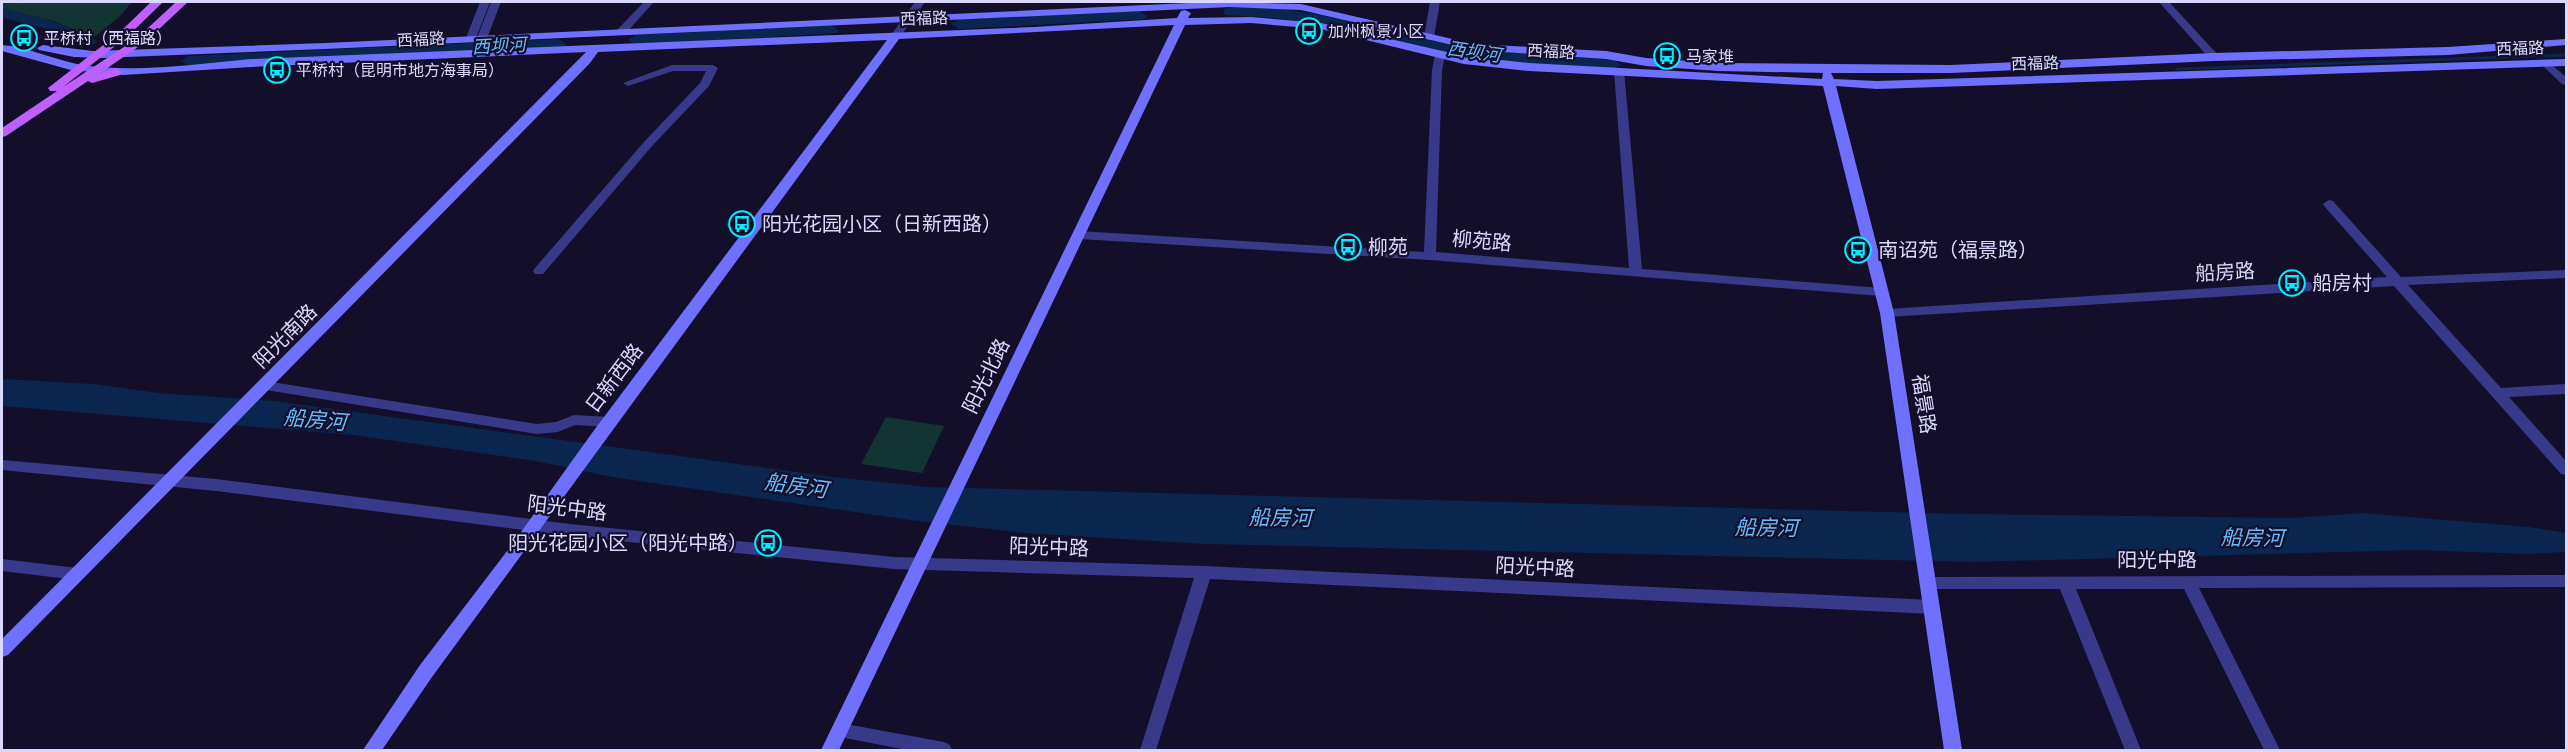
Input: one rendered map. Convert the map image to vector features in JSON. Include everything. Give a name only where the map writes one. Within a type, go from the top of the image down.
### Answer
[{"type":"main road","points":[[2,122],[52,90],[138,22],[157,2]]},
{"type":"main road","points":[[2,133],[124,52],[160,24],[182,2]]},
{"type":"main road","name":"西福路","points":[[2,42],[82,56],[124,52],[325,46],[1190,4],[1301,8],[1343,15],[1429,37],[1485,48],[1606,55],[1646,62],[1825,69],[1951,69],[2214,57],[2448,51],[2566,42]]},
{"type":"main road","name":"阳光北路","points":[[830,750],[1190,4]]},
{"type":"main road","name":"西福路","points":[[2,48],[27,51],[80,68],[116,72],[250,63],[1181,21],[1251,20],[1293,22],[1348,32],[1440,55],[1506,65],[1829,83],[1944,84],[2033,79],[2566,63]]},
{"type":"main road","name":"日新西路","points":[[372,750],[426,671],[535,526],[597,437],[896,35]]},
{"type":"main road","name":"阳光南路","points":[[2,650],[564,84],[595,48]]},
{"type":"main road","name":"福景路","points":[[1825,69],[1887,313],[1953,750]]},
{"type":"main road","points":[[73,87],[116,72]]},
{"type":"street","points":[[477,38],[485,2]]},
{"type":"street","points":[[477,38],[496,2]]},
{"type":"street","points":[[621,32],[649,2]]},
{"type":"street","points":[[896,35],[920,2]]},
{"type":"street","points":[[1429,37],[1435,2]]},
{"type":"street","points":[[2164,2],[2214,57]]},
{"type":"street","points":[[1430,256],[1437,70],[1440,55]]},
{"type":"street","points":[[2547,64],[2566,82]]},
{"type":"street","points":[[539,271],[648,144],[705,84],[713,68],[672,68],[628,82]]},
{"type":"street","points":[[1619,71],[1636,274]]},
{"type":"street","points":[[2329,204],[2566,470]]},
{"type":"street","name":"柳苑路","points":[[1079,235],[1430,256],[1881,292]]},
{"type":"street","name":"船房路","points":[[1887,313],[2399,281],[2566,274]]},
{"type":"street","points":[[262,388],[537,429],[558,427],[574,420],[610,422]]},
{"type":"street","points":[[2497,393],[2566,389]]},
{"type":"street","name":"阳光中路","points":[[2,465],[216,485],[535,526],[920,565],[1204,572],[1932,607]]},
{"type":"street","points":[[2,565],[77,574]]},
{"type":"street","points":[[1148,750],[1204,572]]},
{"type":"street","points":[[2188,580],[2272,750]]},
{"type":"street","name":"阳光中路","points":[[1928,583],[2188,580],[2566,581]]},
{"type":"street","points":[[2065,582],[2133,750]]},
{"type":"street","points":[[840,730],[944,750]]},
{"type":"green space","points":[[2,2],[132,2],[119,17],[93,38],[54,21],[2,10]]},
{"type":"green space","points":[[886,417],[944,426],[922,473],[861,464]]},
{"type":"water","name":"船房河","points":[[2,379],[94,384],[158,393],[274,401],[833,477],[928,487],[1965,514],[2292,518],[2363,513],[2529,527],[2566,533],[2566,552],[2529,554],[2416,550],[1973,562],[1204,544],[1024,533],[910,520],[612,477],[536,461],[354,435],[2,406]]},
{"type":"waterway","name":"西坝河","points":[[1231,12],[1275,13],[1317,19],[1469,54],[1613,65]]},
{"type":"waterway","name":"西坝河","points":[[2,13],[46,24],[89,42]]},
{"type":"waterway","name":"西坝河","points":[[959,24],[1139,16]]},
{"type":"waterway","name":"西坝河","points":[[636,40],[831,30]]},
{"type":"waterway","name":"西坝河","points":[[189,61],[558,44]]},
{"type":"waterway","points":[[2177,69],[2566,55]]},
{"type":"place","name":"加州枫景小区","points":[[1309,31]]},
{"type":"place","name":"平桥村（西福路）","points":[[24,38]]},
{"type":"place","name":"马家堆","points":[[1667,56]]},
{"type":"place","name":"平桥村（昆明市地方海事局）","points":[[277,70]]},
{"type":"place","name":"阳光花园小区（日新西路）","points":[[742,224]]},
{"type":"place","name":"柳苑","points":[[1348,247]]},
{"type":"place","name":"南诏苑（福景路）","points":[[1858,250]]},
{"type":"place","name":"船房村","points":[[2292,283]]},
{"type":"place","name":"阳光花园小区（阳光中路）","points":[[768,543]]}]
